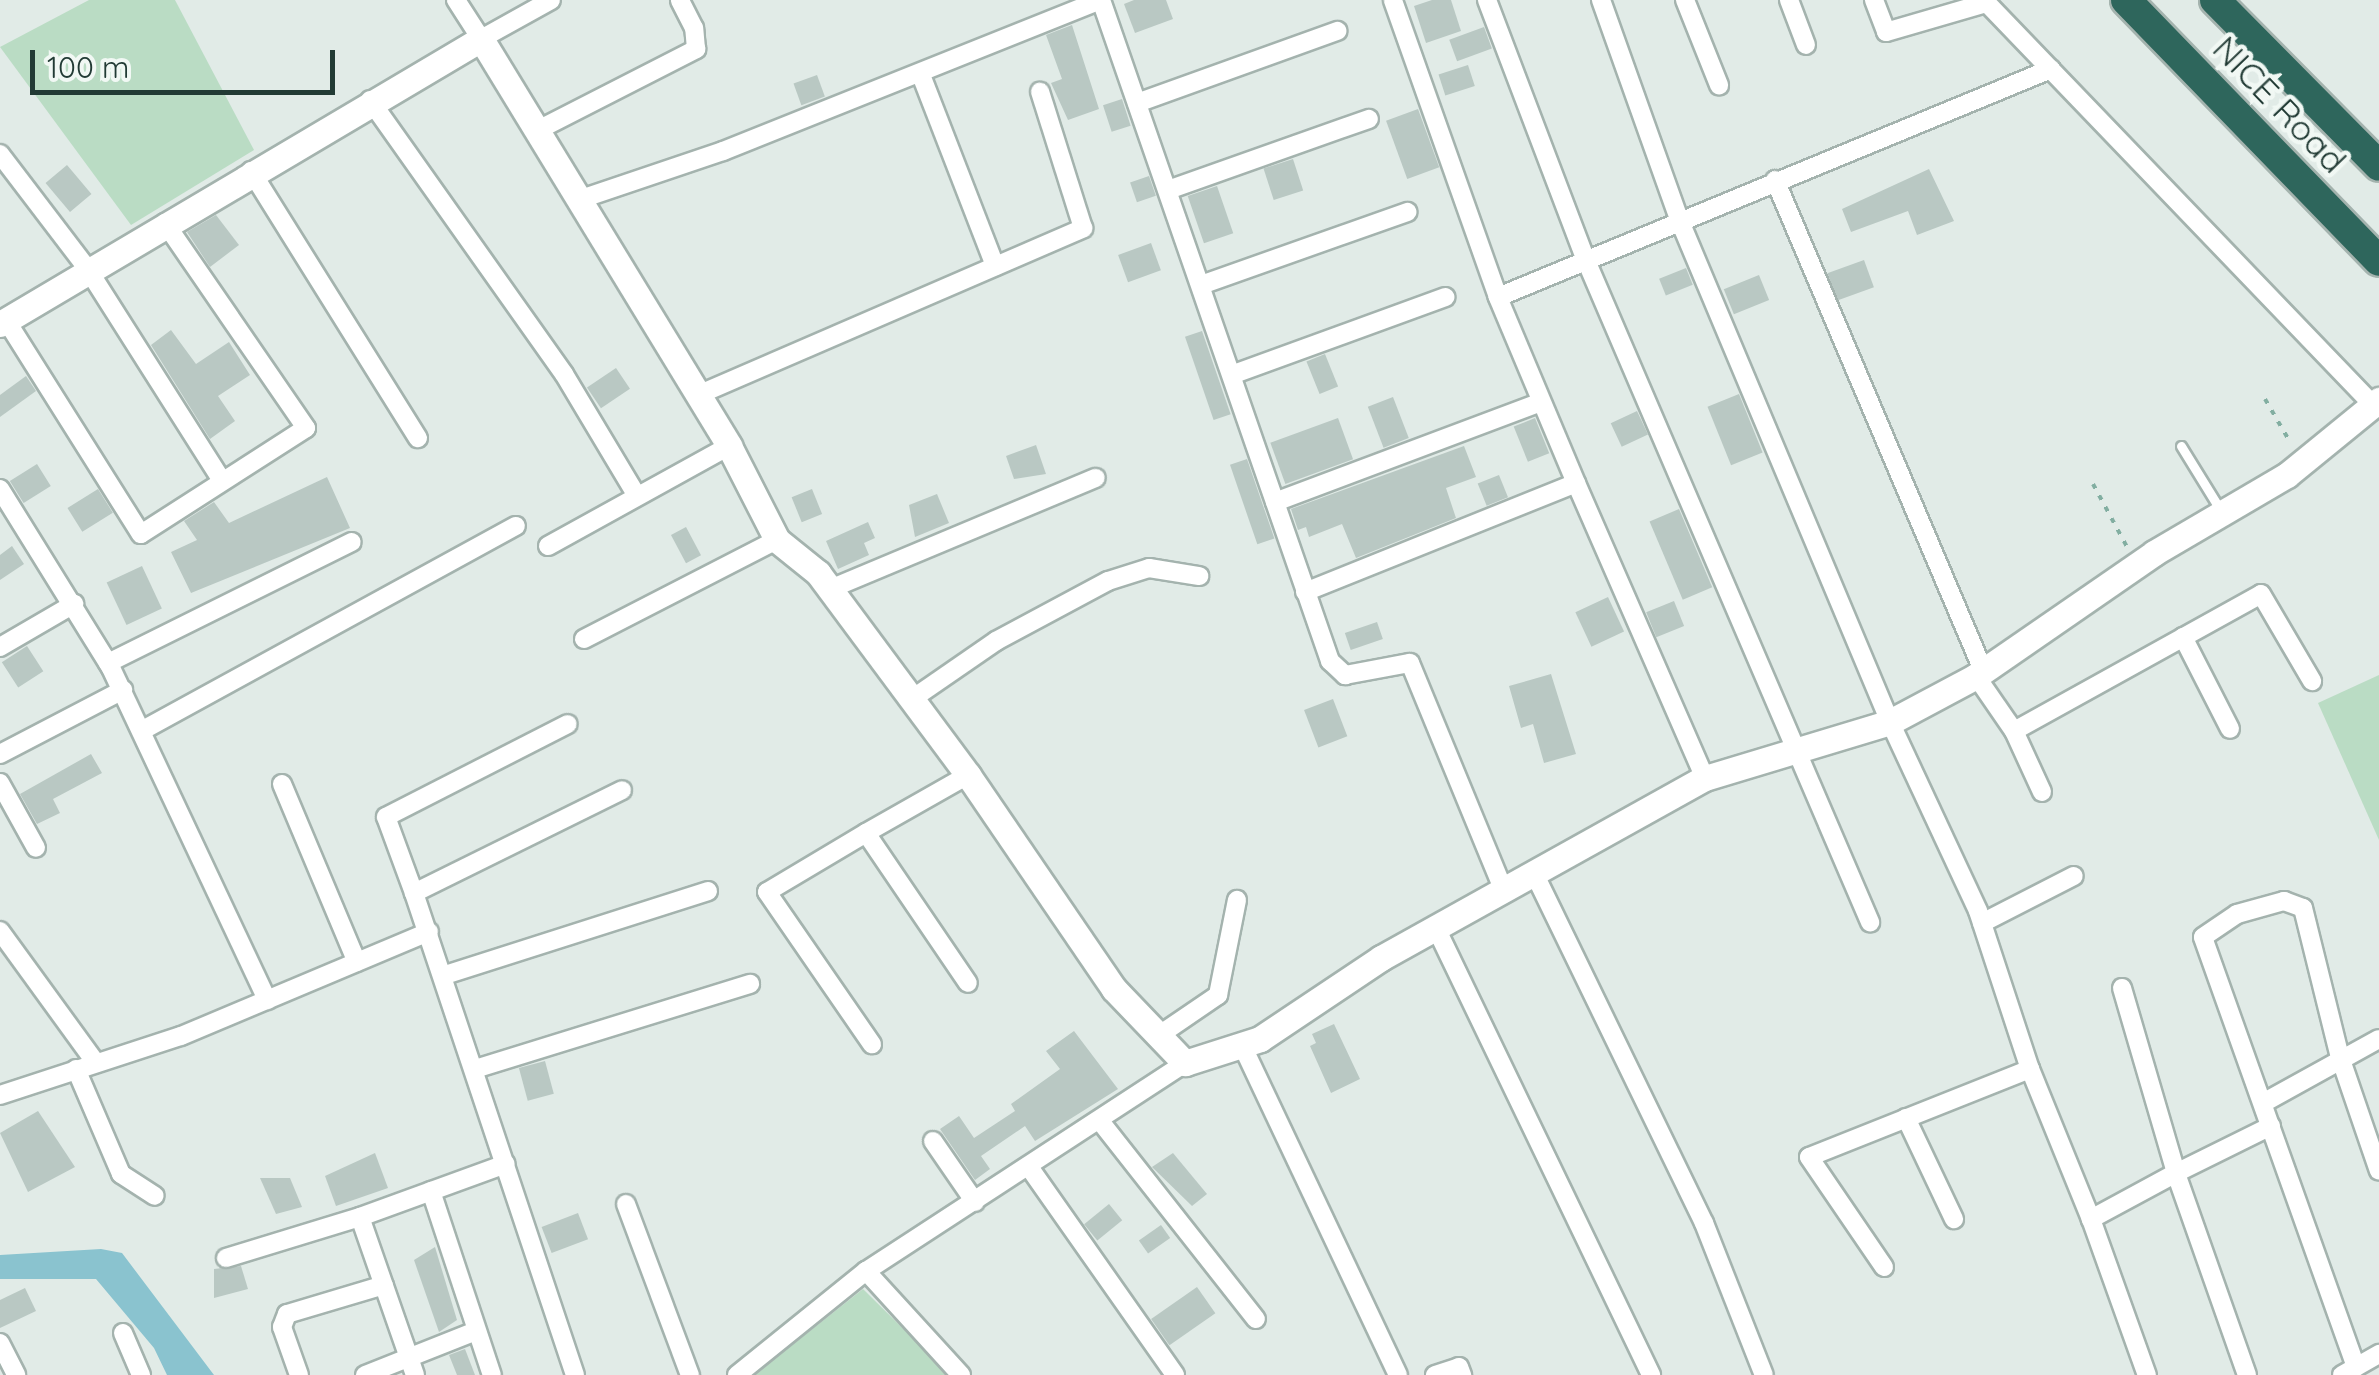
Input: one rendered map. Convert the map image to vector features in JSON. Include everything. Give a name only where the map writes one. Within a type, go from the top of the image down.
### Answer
[{"type":"highway","name":"NICE Road","points":[[2126,0],[2379,261]]},
{"type":"highway","name":"NICE Road","points":[[2214,0],[2379,166]]},
{"type":"street","points":[[456,0],[729,446],[777,540],[830,589],[968,774],[1114,989],[1185,1063]]},
{"type":"street","points":[[538,130],[696,49],[680,0]]},
{"type":"street","points":[[581,199],[921,75],[1101,0],[1234,374],[1305,592],[1338,672],[1400,660],[1412,666],[1505,893]]},
{"type":"street","points":[[1393,0],[1498,297],[1705,778]]},
{"type":"street","points":[[1487,0],[1585,258],[1792,752],[1870,922]]},
{"type":"street","points":[[1600,0],[1679,219],[1890,722],[1982,923],[2030,1069],[2091,1219],[2147,1375]]},
{"type":"street","points":[[1685,0],[1719,85]]},
{"type":"street","points":[[1789,0],[1806,45]]},
{"type":"street","points":[[737,1375],[866,1272],[1100,1122],[1152,1080],[1185,1063],[1242,1045],[1436,928],[1536,877],[1705,778],[1890,722],[1980,673],[2136,564],[2302,463],[2376,403],[1985,1],[1886,32],[1874,0]]},
{"type":"street","points":[[165,223],[306,428],[141,534],[3,322],[88,268],[370,100],[546,1]]},
{"type":"street","points":[[1137,102],[1337,30]]},
{"type":"street","points":[[1498,297],[1679,219],[2051,69]]},
{"type":"street","points":[[921,75],[995,266]]},
{"type":"street","points":[[698,395],[1084,228],[1040,92]]},
{"type":"street","points":[[370,100],[564,374],[637,496]]},
{"type":"street","points":[[1168,190],[1369,119]]},
{"type":"street","points":[[0,154],[88,268],[222,481]]},
{"type":"street","points":[[252,172],[418,438]]},
{"type":"street","points":[[1776,180],[1980,673],[2042,792]]},
{"type":"street","points":[[1201,285],[1408,212]]},
{"type":"street","points":[[1234,374],[1445,297]]},
{"type":"street","points":[[1275,502],[1541,402]]},
{"type":"street","points":[[548,546],[729,446]]},
{"type":"street","points":[[830,589],[1096,478]]},
{"type":"street","points":[[1305,592],[1576,483]]},
{"type":"street","points":[[0,489],[108,663],[143,730],[267,1000]]},
{"type":"street","points":[[143,730],[516,526]]},
{"type":"street","points":[[584,639],[777,540]]},
{"type":"street","points":[[108,663],[352,542]]},
{"type":"street","points":[[912,699],[996,641],[1108,581],[1149,568],[1199,576]]},
{"type":"street","points":[[2014,732],[2261,594],[2312,681]]},
{"type":"street","points":[[0,647],[74,604]]},
{"type":"street","points":[[2183,637],[2230,729]]},
{"type":"street","points":[[0,754],[122,690]]},
{"type":"street","points":[[568,724],[386,817],[444,975],[576,1375]]},
{"type":"street","points":[[872,1044],[767,892],[968,774]]},
{"type":"street","points":[[0,783],[36,848]]},
{"type":"street","points":[[282,784],[357,962]]},
{"type":"street","points":[[414,893],[622,790]]},
{"type":"street","points":[[866,833],[968,983]]},
{"type":"street","points":[[1982,923],[2074,876]]},
{"type":"street","points":[[1536,877],[1704,1224],[1764,1375]]},
{"type":"street","points":[[444,975],[708,891]]},
{"type":"street","points":[[1158,1036],[1218,995],[1236,900]]},
{"type":"street","points":[[2379,1171],[2340,1057],[2303,908],[2284,902],[2236,914],[2202,937],[2271,1126],[2349,1371],[2379,1354]]},
{"type":"street","points":[[1436,928],[1651,1375]]},
{"type":"street","points":[[0,931],[96,1063]]},
{"type":"street","points":[[0,1095],[267,1000],[429,932]]},
{"type":"street","points":[[475,1070],[750,984]]},
{"type":"street","points":[[2122,988],[2176,1173],[2247,1375]]},
{"type":"street","points":[[2263,1103],[2379,1038]]},
{"type":"street","points":[[1242,1045],[1398,1375]]},
{"type":"street","points":[[76,1069],[120,1174],[155,1196]]},
{"type":"street","points":[[1884,1267],[1809,1157],[2030,1069]]},
{"type":"street","points":[[1906,1118],[1954,1219]]},
{"type":"street","points":[[1100,1122],[1256,1320]]},
{"type":"street","points":[[2091,1219],[2271,1126]]},
{"type":"street","points":[[933,1141],[975,1202]]},
{"type":"street","points":[[226,1258],[506,1164]]},
{"type":"street","points":[[1029,1167],[1175,1375]]},
{"type":"street","points":[[432,1191],[492,1375]]},
{"type":"street","points":[[626,1204],[690,1375]]},
{"type":"street","points":[[360,1216],[414,1375]]},
{"type":"street","points":[[866,1272],[961,1375]]},
{"type":"street","points":[[299,1375],[282,1327],[287,1314],[384,1285]]},
{"type":"street","points":[[365,1375],[476,1331]]},
{"type":"street","points":[[123,1333],[141,1375]]},
{"type":"street","points":[[0,1343],[16,1375]]},
{"type":"street","points":[[1434,1375],[1460,1367],[1462,1375]]},
{"type":"lane","points":[[2181,446],[2222,513]]},
{"type":"path","points":[[2264,398],[2302,463]]},
{"type":"path","points":[[2092,484],[2136,564]]},
{"type":"green space","points":[[89,0],[175,0],[254,150],[131,225],[0,47]]},
{"type":"green space","points":[[2379,675],[2379,840],[2318,703]]},
{"type":"green space","points":[[863,1289],[950,1375],[754,1375]]},
{"type":"water","points":[[101,1249],[122,1253],[214,1375],[167,1375],[154,1348],[96,1279],[0,1279],[0,1255]]},
{"type":"building","points":[[1134,0],[1166,0],[1173,19],[1135,33],[1124,4]]},
{"type":"building","points":[[1432,0],[1451,0],[1461,31],[1426,43],[1414,6]]},
{"type":"building","points":[[1072,25],[1099,109],[1068,120],[1051,83],[1062,79],[1046,35]]},
{"type":"building","points":[[1484,27],[1492,49],[1457,61],[1449,40]]},
{"type":"building","points":[[1468,65],[1475,86],[1445,96],[1439,75]]},
{"type":"building","points":[[817,75],[825,97],[801,105],[794,84]]},
{"type":"building","points":[[1122,99],[1131,126],[1112,132],[1103,105]]},
{"type":"building","points":[[1418,109],[1439,167],[1407,179],[1386,121]]},
{"type":"building","points":[[1293,159],[1303,190],[1274,200],[1264,169]]},
{"type":"building","points":[[67,165],[91,194],[70,212],[46,183]]},
{"type":"building","points":[[1929,169],[1954,221],[1917,235],[1908,211],[1851,232],[1842,209]]},
{"type":"building","points":[[1149,176],[1156,196],[1137,202],[1130,183]]},
{"type":"building","points":[[1217,186],[1233,233],[1204,243],[1188,196]]},
{"type":"building","points":[[216,215],[239,245],[210,267],[187,232]]},
{"type":"building","points":[[1151,243],[1161,270],[1128,282],[1118,255]]},
{"type":"building","points":[[1864,260],[1874,287],[1837,301],[1827,273]]},
{"type":"building","points":[[1686,268],[1693,285],[1666,296],[1659,279]]},
{"type":"building","points":[[1759,275],[1769,300],[1734,314],[1724,289]]},
{"type":"building","points":[[171,330],[196,364],[229,342],[250,375],[218,396],[235,421],[210,439],[151,345]]},
{"type":"building","points":[[1202,331],[1231,414],[1214,420],[1185,337]]},
{"type":"building","points":[[1325,354],[1338,386],[1320,394],[1306,361]]},
{"type":"building","points":[[616,368],[630,389],[601,408],[587,388]]},
{"type":"building","points":[[26,376],[36,391],[0,417],[0,395]]},
{"type":"building","points":[[1739,394],[1763,452],[1731,465],[1707,407]]},
{"type":"building","points":[[1393,397],[1409,438],[1384,448],[1368,407]]},
{"type":"building","points":[[1637,411],[1648,435],[1622,447],[1611,423]]},
{"type":"building","points":[[1338,418],[1353,459],[1285,484],[1270,443]]},
{"type":"building","points":[[1535,418],[1549,453],[1528,462],[1514,427]]},
{"type":"building","points":[[1036,445],[1046,474],[1014,479],[1006,456]]},
{"type":"building","points":[[1464,446],[1476,477],[1446,488],[1456,518],[1356,558],[1342,524],[1309,537],[1306,527],[1298,530],[1291,509]]},
{"type":"building","points":[[1247,459],[1274,538],[1257,544],[1230,465]]},
{"type":"building","points":[[37,464],[51,486],[24,503],[10,481]]},
{"type":"building","points":[[1499,475],[1508,497],[1487,506],[1478,484]]},
{"type":"building","points":[[327,477],[350,528],[191,593],[171,552],[197,540],[184,521],[214,502],[229,523]]},
{"type":"building","points":[[98,489],[113,513],[82,532],[67,508]]},
{"type":"building","points":[[812,489],[822,514],[802,522],[792,497]]},
{"type":"building","points":[[937,494],[949,523],[915,537],[909,505]]},
{"type":"building","points":[[1679,509],[1712,587],[1683,600],[1650,522]]},
{"type":"building","points":[[868,522],[875,538],[864,543],[869,555],[838,569],[826,541]]},
{"type":"building","points":[[686,527],[701,555],[686,563],[671,535]]},
{"type":"building","points":[[12,546],[24,564],[0,580],[0,555]]},
{"type":"building","points":[[142,566],[162,609],[127,625],[107,582]]},
{"type":"building","points":[[1608,597],[1624,631],[1591,647],[1575,612]]},
{"type":"building","points":[[1674,601],[1684,626],[1656,637],[1646,612]]},
{"type":"building","points":[[1377,622],[1383,639],[1351,650],[1345,633]]},
{"type":"building","points":[[27,646],[43,671],[18,687],[2,662]]},
{"type":"building","points":[[1551,674],[1576,754],[1544,763],[1533,724],[1521,728],[1509,686]]},
{"type":"building","points":[[1333,699],[1347,736],[1318,747],[1304,710]]},
{"type":"building","points":[[91,754],[102,773],[53,799],[60,813],[37,824],[20,794]]},
{"type":"building","points":[[1334,1024],[1360,1079],[1331,1093],[1310,1046],[1316,1043],[1312,1034]]},
{"type":"building","points":[[1074,1031],[1118,1089],[1035,1141],[1025,1126],[981,1156],[990,1169],[975,1180],[940,1129],[959,1116],[974,1138],[1015,1111],[1011,1104],[1060,1069],[1046,1051]]},
{"type":"building","points":[[545,1061],[554,1094],[528,1101],[519,1068]]},
{"type":"building","points":[[38,1111],[75,1167],[28,1192],[0,1133]]},
{"type":"building","points":[[375,1153],[388,1188],[336,1206],[325,1176]]},
{"type":"building","points":[[1173,1153],[1207,1194],[1192,1206],[1152,1167]]},
{"type":"building","points":[[260,1178],[290,1178],[302,1207],[276,1214]]},
{"type":"building","points":[[1109,1204],[1122,1220],[1097,1240],[1084,1224]]},
{"type":"building","points":[[578,1213],[588,1239],[552,1253],[542,1227]]},
{"type":"building","points":[[1161,1225],[1170,1238],[1148,1254],[1139,1240]]},
{"type":"building","points":[[435,1247],[457,1320],[439,1332],[414,1260]]},
{"type":"building","points":[[241,1266],[248,1289],[214,1298],[214,1269]]},
{"type":"building","points":[[1197,1287],[1215,1313],[1169,1345],[1151,1319]]},
{"type":"building","points":[[25,1288],[36,1311],[0,1328],[0,1300]]},
{"type":"building","points":[[465,1349],[475,1375],[457,1375],[449,1355]]}]
